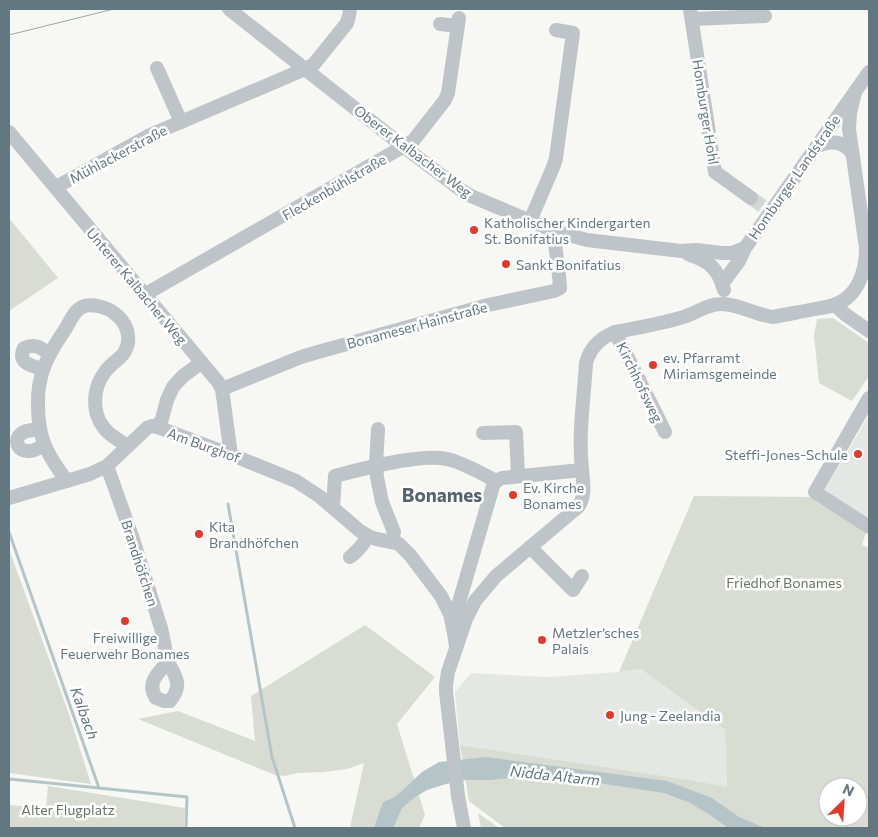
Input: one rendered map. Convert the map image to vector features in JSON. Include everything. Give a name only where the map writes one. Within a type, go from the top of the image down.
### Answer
[{"type":"street","name":"Oberer Kalbacher Weg","points":[[229,9],[404,147],[471,196],[554,231],[587,240],[681,251],[696,250],[732,253],[745,248]]},
{"type":"street","name":"Mühlackerstraße","points":[[56,188],[148,136],[314,64],[347,22],[350,9]]},
{"type":"street","points":[[691,14],[765,16]]},
{"type":"street","name":"Homburger Hohl","points":[[691,14],[715,172],[751,198]]},
{"type":"street","name":"Fleckenbühlstraße","points":[[144,295],[413,141],[448,94],[458,22],[440,24]]},
{"type":"street","points":[[530,221],[556,158],[573,33],[556,30]]},
{"type":"street","name":"Mühlackerstraße","points":[[157,68],[181,122]]},
{"type":"street","name":"Homburger Landstraße","points":[[722,284],[738,261],[767,209],[818,146],[828,128],[869,72]]},
{"type":"street","points":[[464,617],[496,576],[581,503],[584,486],[580,437],[586,363],[593,347],[615,332],[681,318],[719,304],[727,304],[773,317],[835,305],[864,284],[866,248],[849,129],[850,113],[855,92]]},
{"type":"street","name":"Unterer Kalbacher Weg","points":[[9,132],[218,382],[222,390],[231,455]]},
{"type":"street","points":[[818,146],[836,142],[848,148],[852,153]]},
{"type":"street","name":"Bonameser Hainstraße","points":[[222,390],[301,357],[488,305],[554,291],[560,288],[554,231]]},
{"type":"street","name":"Oberer Kalbacher Weg","points":[[681,251],[713,266],[720,277],[727,304]]},
{"type":"street","points":[[835,305],[869,331]]},
{"type":"street","points":[[67,481],[49,456],[44,445],[40,430],[38,391],[42,370],[49,353],[72,317],[82,307],[98,306],[114,312],[122,320],[128,333],[129,339],[124,352],[100,379],[96,395],[96,406],[104,428],[128,446]]},
{"type":"street","name":"Kirchhofsweg","points":[[615,332],[665,432]]},
{"type":"street","points":[[42,370],[28,365],[24,361],[22,352],[24,348],[33,345],[49,353]]},
{"type":"street","points":[[157,427],[162,419],[173,387],[183,376],[201,363]]},
{"type":"street","points":[[869,398],[815,492],[869,527]]},
{"type":"street","name":"Am Burghof","points":[[9,498],[90,474],[107,466],[147,428],[157,427],[296,481],[333,507],[368,536],[376,540],[399,544],[436,589],[448,608],[464,617]]},
{"type":"street","points":[[378,428],[376,465],[382,502],[394,532],[392,542]]},
{"type":"street","points":[[40,430],[24,432],[19,435],[17,443],[19,448],[28,451],[44,445]]},
{"type":"street","points":[[483,433],[516,432],[518,476]]},
{"type":"street","points":[[333,507],[336,476],[376,465],[420,458],[440,458],[458,463],[496,481]]},
{"type":"street","name":"Brandhöfchen","points":[[107,466],[132,536],[160,628],[168,662]]},
{"type":"street","points":[[464,617],[459,601],[496,481],[502,478],[582,470]]},
{"type":"street","points":[[350,557],[358,551],[368,536]]},
{"type":"street","points":[[530,547],[573,590],[582,576]]},
{"type":"street","points":[[459,601],[461,605],[466,607],[456,649],[446,679],[446,692],[458,796],[464,828]]},
{"type":"shaded area","name":"Steffi-Jones-Schule","points":[[869,415],[869,522],[823,493]]},
{"type":"shaded area","points":[[641,669],[725,730],[727,788],[684,779],[460,745],[455,692],[471,673],[547,677]]},
{"type":"green space","points":[[9,218],[58,278],[9,311]]},
{"type":"green space","points":[[833,318],[869,343],[869,376],[852,401],[819,383],[814,336],[817,319]]},
{"type":"green space","name":"Friedhof Bonames","points":[[694,496],[815,497],[818,503],[828,505],[867,529],[862,545],[869,548],[869,828],[505,828],[469,801],[460,745],[727,787],[725,730],[641,669],[619,672]]},
{"type":"green space","points":[[10,552],[69,714],[91,784],[9,773]]},
{"type":"green space","points":[[365,625],[435,677],[397,724],[425,815],[419,828],[350,828],[364,763],[347,769],[284,776],[275,775],[138,719],[178,711],[255,741],[251,696]]},
{"type":"green space","name":"Alter Flugplatz","points":[[48,786],[185,808],[184,828],[9,828],[9,805],[46,808]]},
{"type":"green space","points":[[478,813],[499,828],[481,828]]},
{"type":"water","name":"Nidda Altarm","points":[[486,757],[667,781],[712,798],[739,817],[765,828],[728,828],[688,802],[664,793],[572,779],[519,777],[466,780],[427,790],[402,808],[394,828],[374,828],[383,802],[393,798],[422,772],[439,762]]},
{"type":"waterway","points":[[228,504],[272,757],[295,828]]},
{"type":"waterway","name":"Kalbach","points":[[9,532],[99,788],[187,797],[186,828]]},
{"type":"waterway","points":[[9,779],[99,788]]},
{"type":"tunnel","points":[[751,198],[764,207]]},
{"type":"tram line","points":[[9,35],[114,9]]},
{"type":"place","name":"Katholischer Kindergarten St. Bonifatius","points":[[474,230]]},
{"type":"place","name":"Sankt Bonifatius","points":[[506,264]]},
{"type":"place","name":"ev. Pfarramt Miriamsgemeinde","points":[[653,365]]},
{"type":"place","name":"Steffi-Jones-Schule","points":[[858,454]]},
{"type":"place","name":"Ev. Kirche Bonames","points":[[513,495]]},
{"type":"place","name":"Kita Brandhöfchen","points":[[199,534]]},
{"type":"place","name":"Freiwillige Feuerwehr Bonames","points":[[125,621]]},
{"type":"place","name":"Metzler’sches Palais","points":[[542,640]]},
{"type":"place","name":"Jung - Zeelandia","points":[[610,715]]},
{"type":"district","name":"Bonames","points":[[442,494]]}]
